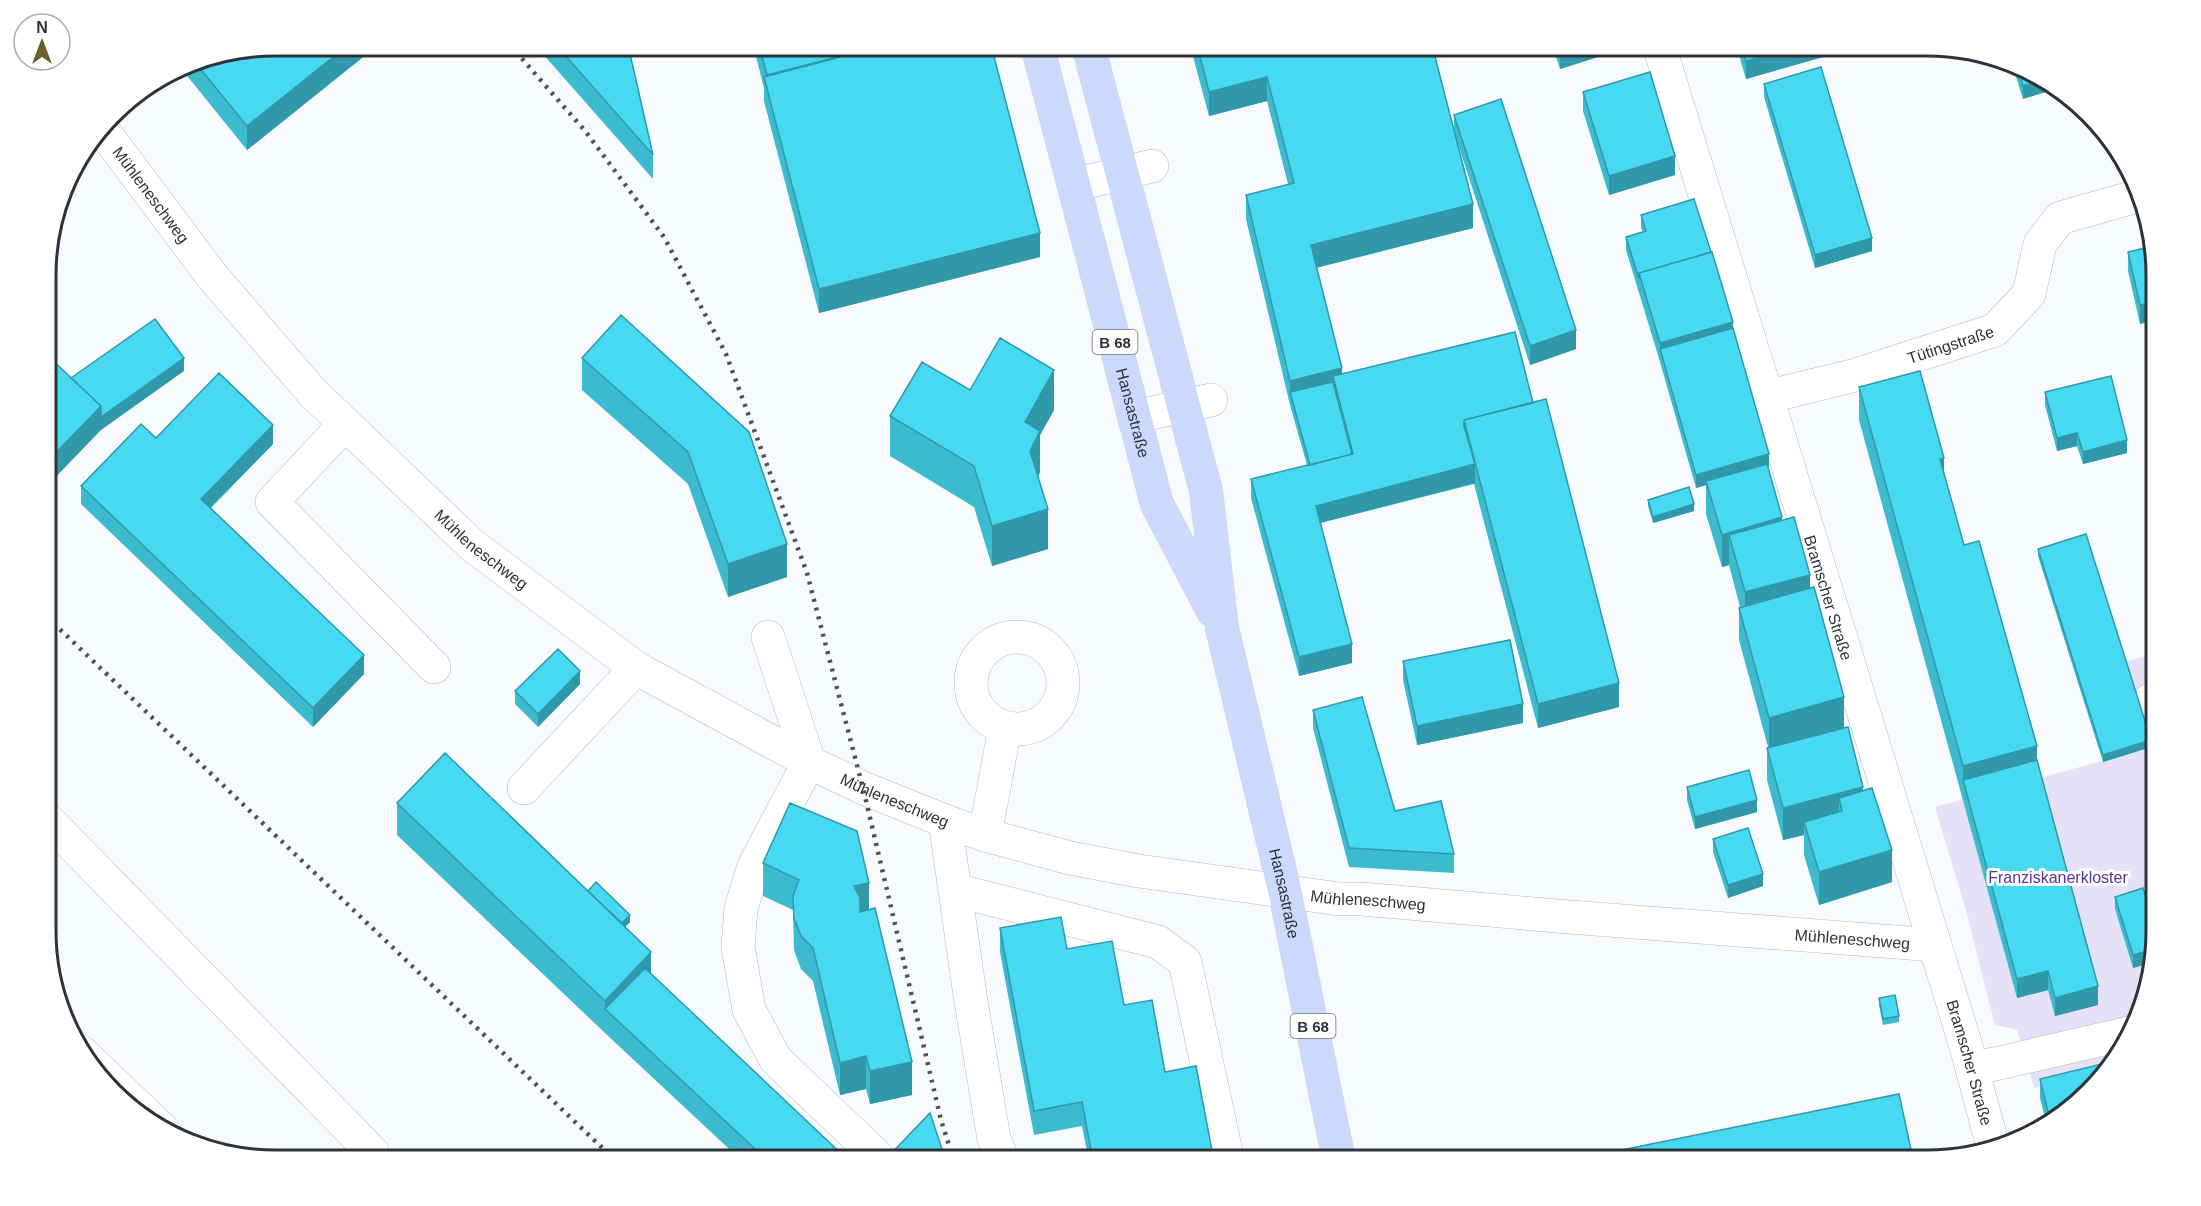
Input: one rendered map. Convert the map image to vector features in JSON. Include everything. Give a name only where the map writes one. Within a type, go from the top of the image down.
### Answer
[{"type":"main road","name":"Hansastraße","points":[[1040,56],[1157,504],[1222,628]]},
{"type":"main road","name":"Hansastraße","points":[[1092,56],[1137,170],[1197,403],[1222,628],[1285,892],[1337,1150]]},
{"type":"street","name":"Bramscher Straße","points":[[1662,56],[1973,1068],[1992,1141]]},
{"type":"street","name":"Mühleneschweg","points":[[106,135],[188,268],[312,393],[472,545],[636,668],[809,762],[863,788],[985,835],[1070,858],[1139,871],[1339,899],[1935,945]]},
{"type":"street","points":[[1074,185],[1137,170]]},
{"type":"street","name":"Tütingstraße","points":[[1766,398],[1856,375],[1995,330],[2029,294],[2040,244],[2060,218],[2132,198]]},
{"type":"street","points":[[1134,417],[1197,403]]},
{"type":"street","points":[[345,424],[272,502],[434,667]]},
{"type":"street","points":[[768,637],[809,762],[754,866],[741,908],[738,947],[749,1010],[776,1060],[871,1150]]},
{"type":"street","points":[[524,788],[636,668]]},
{"type":"street","points":[[985,835],[1005,728]]},
{"type":"street","points":[[945,821],[970,995],[994,1139],[998,1150]]},
{"type":"street","points":[[56,828],[370,1150]]},
{"type":"street","points":[[955,890],[1158,942],[1185,962],[1226,1150]]},
{"type":"street","points":[[1973,1068],[2000,1064],[2120,1034]]},
{"type":"green space","name":"Franziskanerkloster","points":[[2146,656],[2146,932],[2144,960],[2129,1015],[2109,1053],[2093,1074],[2034,1088],[2017,1030],[1995,1025],[1967,914],[1935,807],[2127,754],[2124,662]]},
{"type":"building","points":[[334,56],[247,126],[200,68],[246,57]]},
{"type":"building","points":[[566,56],[630,56],[653,155]]},
{"type":"building","points":[[762,56],[841,56],[767,75]]},
{"type":"building","points":[[844,56],[994,56],[1040,233],[819,289],[764,77]]},
{"type":"building","points":[[1200,56],[1435,56],[1473,204],[1311,245],[1342,368],[1290,381],[1246,195],[1294,183],[1267,77],[1209,92]]},
{"type":"building","points":[[1744,56],[1763,56],[1746,61]]},
{"type":"building","points":[[1821,67],[1872,238],[1815,255],[1764,84]]},
{"type":"building","points":[[1650,72],[1675,156],[1609,176],[1583,92]]},
{"type":"building","points":[[2020,77],[2032,83],[2023,86]]},
{"type":"building","points":[[1501,99],[1576,330],[1530,346],[1454,115]]},
{"type":"building","points":[[1694,199],[1711,252],[1639,273],[1639,279],[1626,237],[1646,231],[1641,215]]},
{"type":"building","points":[[2144,248],[2146,304],[2140,305],[2128,252]]},
{"type":"building","points":[[1712,252],[1733,322],[1660,343],[1639,273]]},
{"type":"building","points":[[621,315],[749,432],[787,544],[728,564],[688,452],[582,358]]},
{"type":"building","points":[[155,319],[184,358],[101,417],[101,406],[71,378]]},
{"type":"building","points":[[1733,328],[1769,454],[1696,475],[1660,349]]},
{"type":"building","points":[[1515,332],[1533,403],[1464,420],[1475,464],[1316,506],[1352,644],[1299,657],[1251,479],[1353,454],[1333,376]]},
{"type":"building","points":[[1000,338],[1054,370],[1025,422],[1040,431],[1030,451],[1048,509],[992,526],[974,466],[890,416],[922,362],[970,390]]},
{"type":"building","points":[[56,364],[101,406],[56,453]]},
{"type":"building","points":[[1920,371],[1944,458],[1940,459],[1964,545],[1979,541],[2037,746],[1963,766],[1859,387]]},
{"type":"building","points":[[219,373],[273,425],[201,499],[364,655],[313,708],[81,486],[141,424],[156,438]]},
{"type":"building","points":[[2111,376],[2127,440],[2083,452],[2077,433],[2057,438],[2045,392]]},
{"type":"building","points":[[1333,382],[1352,454],[1310,465],[1290,392]]},
{"type":"building","points":[[1546,399],[1619,683],[1538,704],[1464,420]]},
{"type":"building","points":[[1767,464],[1782,517],[1722,535],[1706,481]]},
{"type":"building","points":[[1689,487],[1694,504],[1653,517],[1648,500]]},
{"type":"building","points":[[1794,517],[1810,575],[1745,592],[1729,535]]},
{"type":"building","points":[[2086,534],[2146,724],[2146,742],[2103,755],[2038,549]]},
{"type":"building","points":[[1814,587],[1844,697],[1769,718],[1739,608]]},
{"type":"building","points":[[1510,640],[1523,704],[1417,726],[1403,661]]},
{"type":"building","points":[[558,649],[580,671],[538,714],[515,691]]},
{"type":"building","points":[[1362,697],[1395,811],[1441,801],[1454,854],[1349,848],[1313,710]]},
{"type":"building","points":[[1848,727],[1863,787],[1783,808],[1767,748]]},
{"type":"building","points":[[445,753],[651,952],[605,1001],[397,803]]},
{"type":"building","points":[[2037,760],[2098,986],[2055,998],[2048,971],[2017,979],[1963,780]]},
{"type":"building","points":[[1749,770],[1757,800],[1695,817],[1687,787]]},
{"type":"building","points":[[1872,788],[1892,850],[1819,872],[1804,822],[1842,811],[1839,798]]},
{"type":"building","points":[[790,803],[857,831],[869,883],[854,886],[860,898],[860,912],[875,908],[912,1062],[870,1071],[866,1056],[840,1063],[813,948],[801,936],[794,918],[793,896],[799,880],[763,863]]},
{"type":"building","points":[[1748,828],[1763,874],[1728,885],[1713,839]]},
{"type":"building","points":[[596,882],[630,915],[622,923],[588,891]]},
{"type":"building","points":[[2143,888],[2146,897],[2145,952],[2133,955],[2115,897]]},
{"type":"building","points":[[1061,917],[1067,949],[1112,941],[1124,1005],[1152,1000],[1165,1072],[1196,1066],[1212,1150],[1091,1150],[1082,1102],[1034,1111],[1000,928]]},
{"type":"building","points":[[645,968],[837,1150],[756,1150],[605,1009]]},
{"type":"building","points":[[1895,995],[1899,1016],[1883,1019],[1879,998]]},
{"type":"building","points":[[2101,1064],[2071,1096],[2048,1114],[2040,1079]]},
{"type":"building","points":[[1899,1094],[1911,1150],[1622,1150]]},
{"type":"building","points":[[930,1113],[942,1150],[895,1150]]},
{"type":"railway","points":[[520,56],[586,132],[664,237],[726,354],[807,573],[863,788],[941,1120],[951,1150]]},
{"type":"railway","points":[[56,626],[604,1150]]}]
